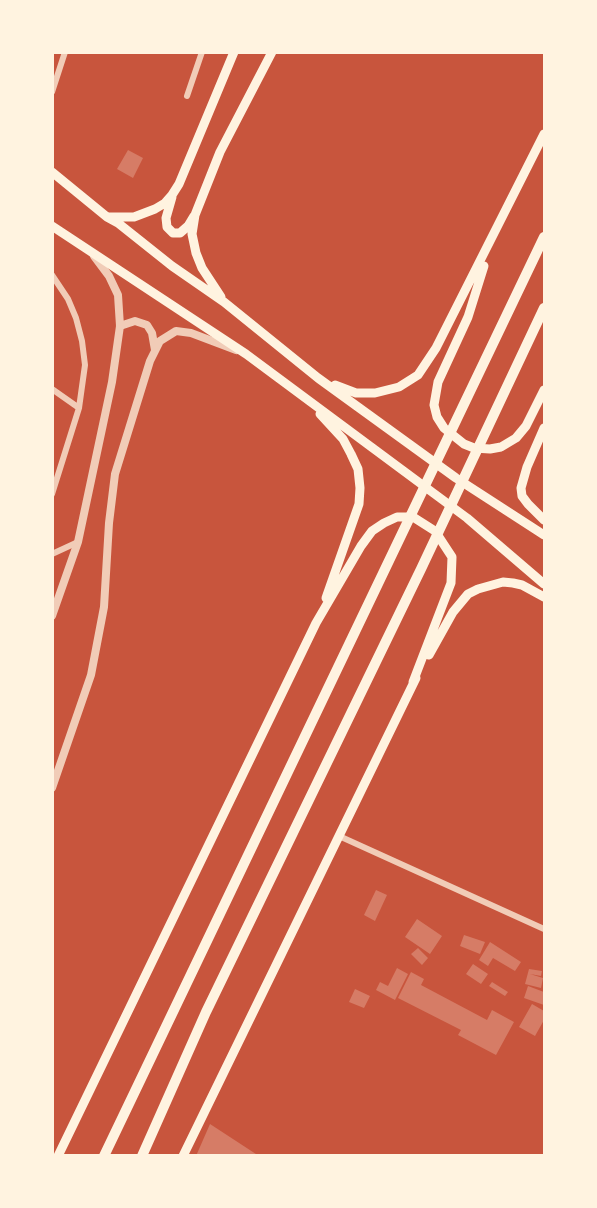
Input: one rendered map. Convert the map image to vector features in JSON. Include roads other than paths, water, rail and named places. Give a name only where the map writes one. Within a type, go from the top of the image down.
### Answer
[{"type":"highway","points":[[104,1155],[544,237]]},
{"type":"highway","points":[[142,1155],[206,1012],[421,569],[544,308]]},
{"type":"main road","points":[[107,217],[135,217],[155,209],[172,195],[179,184],[234,52]]},
{"type":"main road","points":[[172,195],[166,218],[167,227],[173,233],[180,233],[195,215],[220,152],[272,52]]},
{"type":"main road","points":[[318,378],[356,393],[365,393],[399,387],[418,375],[436,348],[492,241],[544,134]]},
{"type":"main road","points":[[52,172],[107,217],[224,302],[318,378],[456,478],[544,535]]},
{"type":"main road","points":[[195,215],[192,234],[196,253],[202,268],[224,302]]},
{"type":"main road","points":[[52,226],[246,354],[467,518],[544,584]]},
{"type":"main road","points":[[492,241],[468,317],[438,382],[434,405],[437,417],[444,428],[464,444],[474,448],[501,447],[516,438],[526,426],[544,390]]},
{"type":"main road","points":[[307,400],[342,439],[358,469],[360,488],[359,504],[351,530],[316,623]]},
{"type":"main road","points":[[544,428],[527,467],[521,488],[522,496],[544,520]]},
{"type":"main road","points":[[58,1155],[316,623],[360,546],[372,531],[397,518],[413,517],[435,531],[446,545],[452,557],[453,569],[451,582],[413,682]]},
{"type":"main road","points":[[183,1155],[413,682],[453,612],[468,594],[489,584],[503,582],[522,585],[544,597]]},
{"type":"street","points":[[52,92],[65,52]]},
{"type":"street","points":[[187,96],[202,52]]},
{"type":"street","points":[[52,616],[78,542],[112,382],[120,326],[118,296],[109,276],[90,250]]},
{"type":"street","points":[[52,275],[68,299],[82,341],[85,365],[79,408],[52,494]]},
{"type":"street","points":[[120,326],[135,321],[147,325],[152,333],[155,350]]},
{"type":"street","points":[[52,788],[91,675],[104,607],[109,524],[115,474],[155,350],[166,336],[176,331],[191,333],[246,354]]},
{"type":"street","points":[[52,389],[79,408]]},
{"type":"street","points":[[52,554],[78,542]]},
{"type":"street","points":[[339,836],[544,927]]}]
